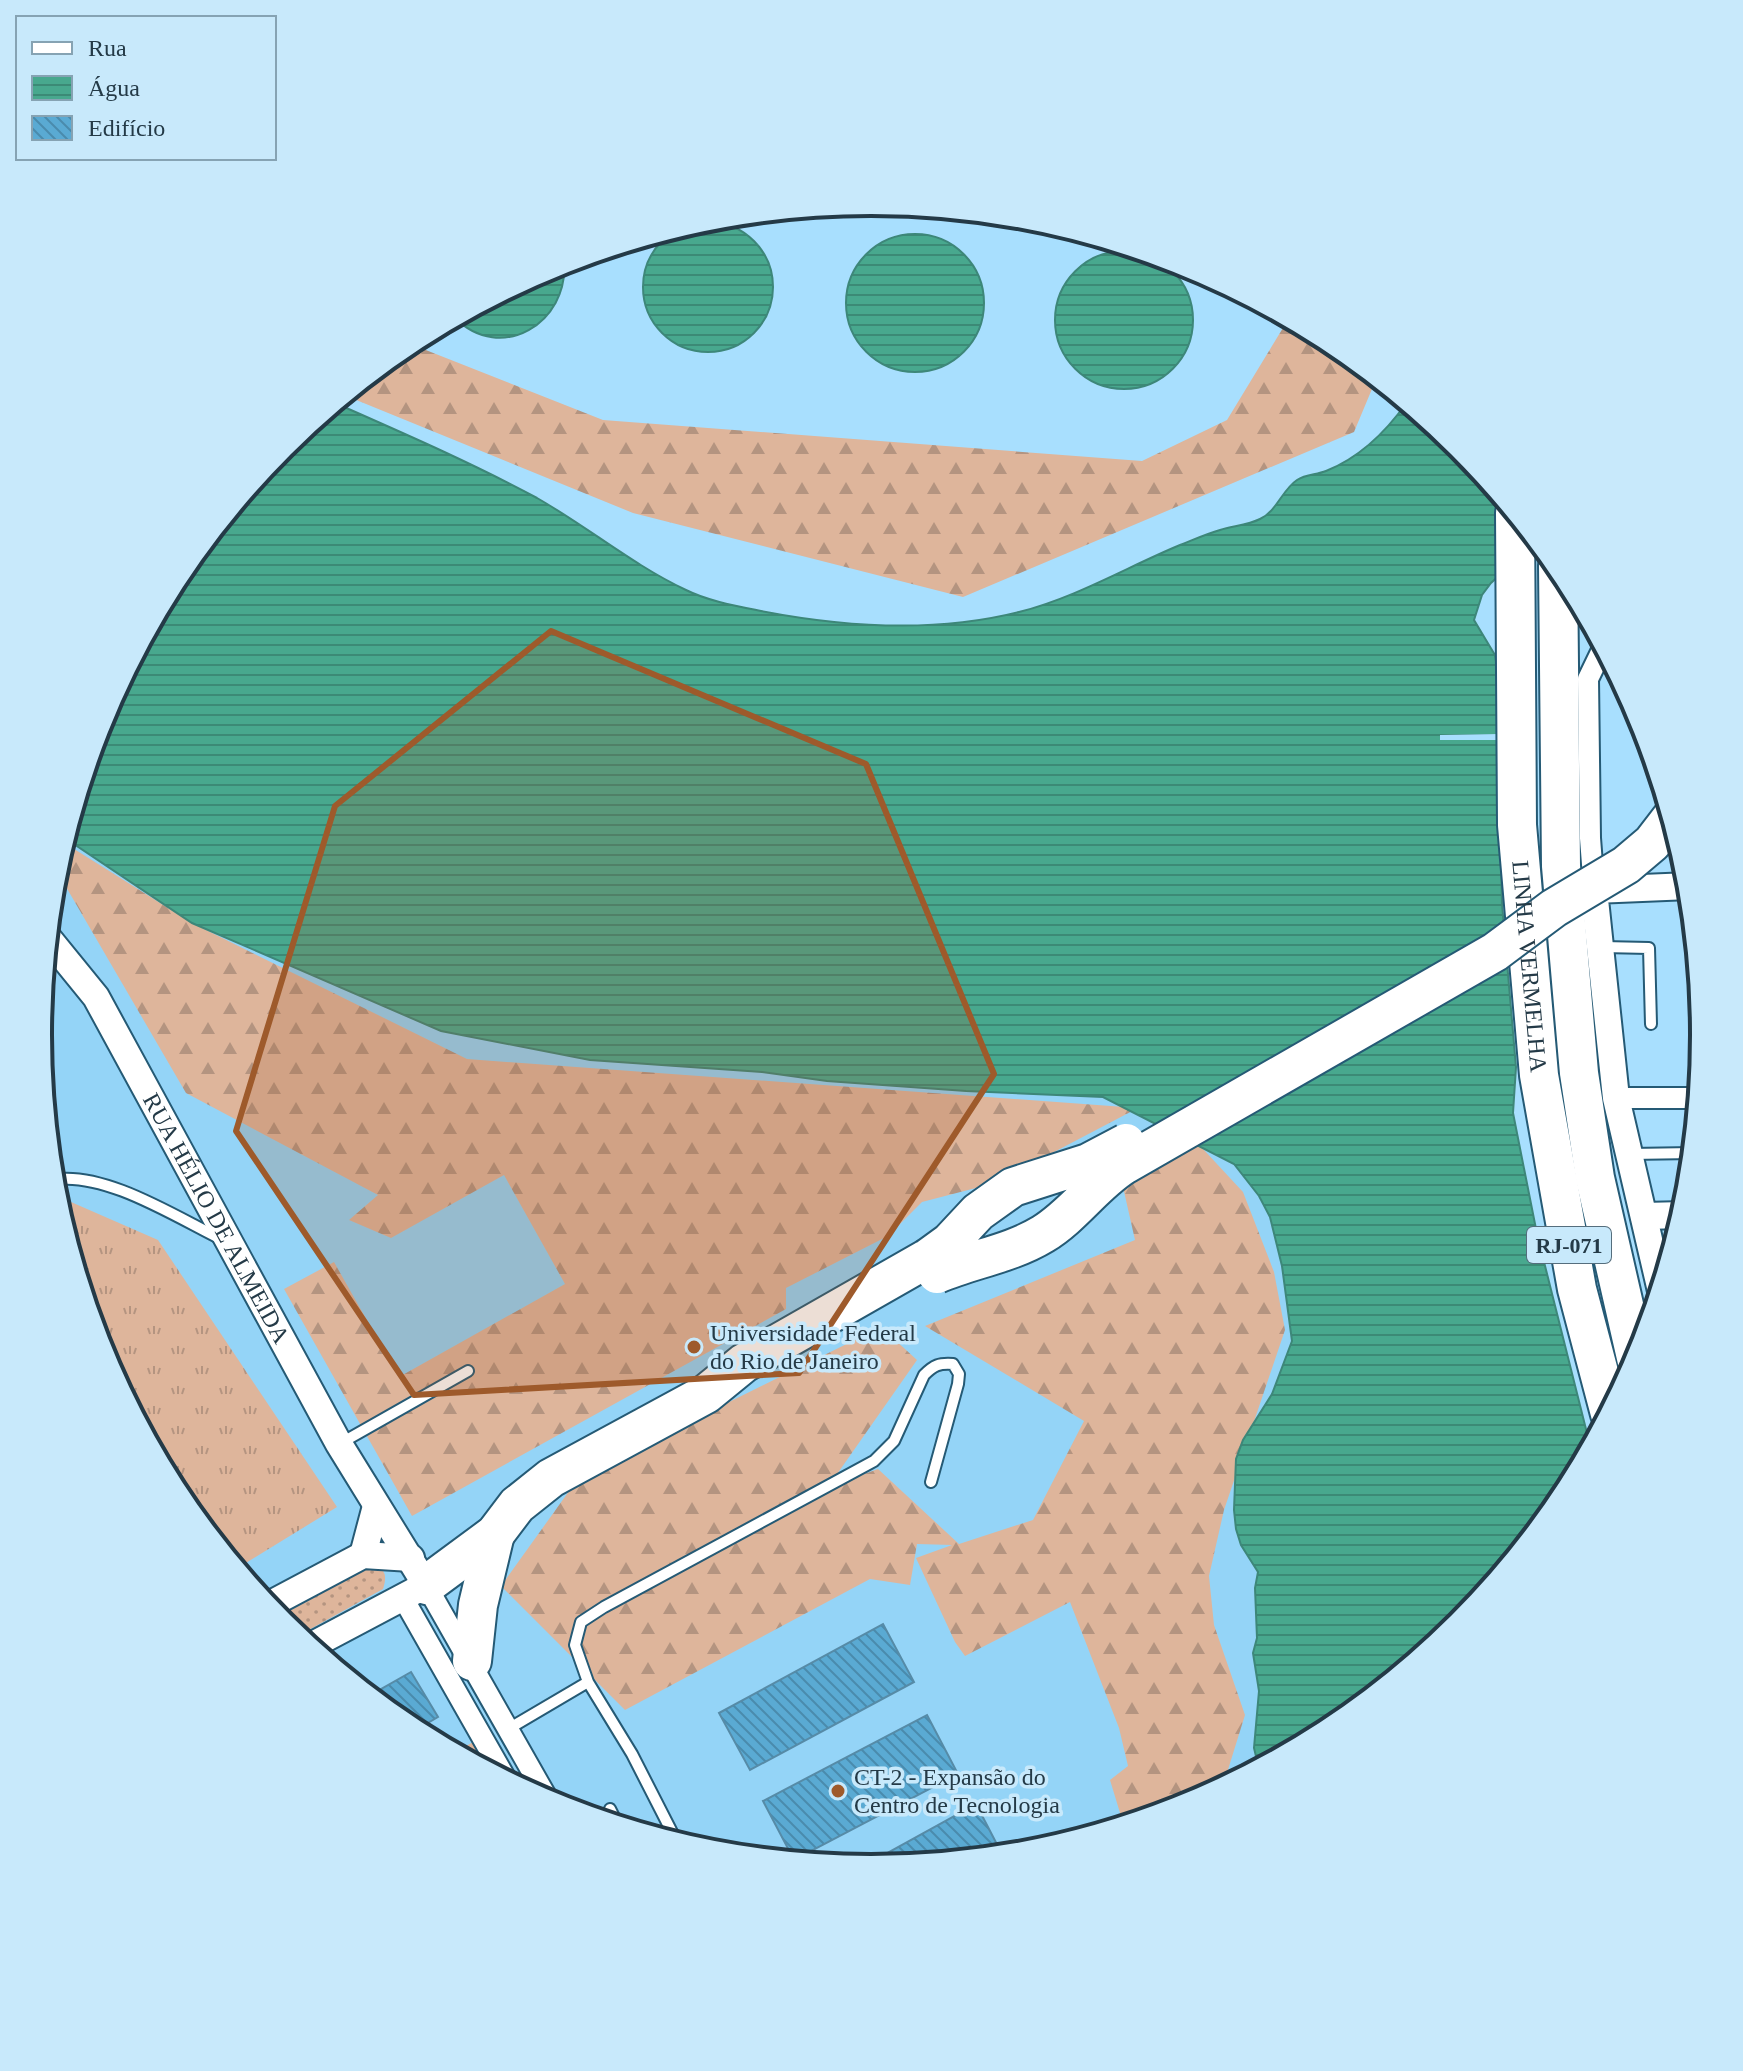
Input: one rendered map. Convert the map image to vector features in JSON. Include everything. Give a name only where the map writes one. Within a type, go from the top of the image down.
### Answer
[{"type":"highway","name":"LINHA VERMELHA","points":[[1515,528],[1517,825],[1539,1075],[1577,1289],[1606,1398]]},
{"type":"highway","name":"LINHA VERMELHA","points":[[1558,589],[1561,866],[1579,1073],[1595,1178],[1632,1341]]},
{"type":"highway","points":[[414,1580],[495,1534],[523,1499],[551,1478],[706,1394],[744,1363],[937,1274],[1008,1251],[1041,1235],[1098,1183],[1124,1165],[1495,952],[1554,908],[1626,865],[1664,828]]},
{"type":"highway","points":[[850,1313],[941,1249],[978,1212],[1013,1187],[1101,1157],[1486,937],[1554,908]]},
{"type":"highway","points":[[472,1661],[478,1605],[495,1534]]},
{"type":"street","points":[[1598,658],[1588,679],[1590,838],[1598,947],[1616,1098],[1656,1271]]},
{"type":"street","points":[[1594,890],[1677,887]]},
{"type":"street","name":"RUA HÉLIO DE ALMEIDA","points":[[57,949],[96,997],[414,1580]]},
{"type":"street","points":[[1616,1098],[1688,1098]]},
{"type":"street","points":[[1644,1216],[1670,1215]]},
{"type":"street","points":[[278,1600],[363,1555],[376,1506]]},
{"type":"street","points":[[363,1555],[414,1580],[472,1661],[540,1785]]},
{"type":"street","points":[[319,1641],[414,1580]]},
{"type":"street","points":[[414,1580],[500,1765]]},
{"type":"lane","points":[[1598,947],[1649,948],[1651,1024]]},
{"type":"lane","points":[[1629,1154],[1682,1153]]},
{"type":"lane","points":[[65,1178],[73,1177],[115,1190],[227,1241]]},
{"type":"lane","points":[[671,1830],[632,1754],[588,1682],[575,1645],[581,1622],[874,1461],[894,1441],[924,1375],[932,1366],[953,1364],[959,1374],[958,1384],[931,1482]]},
{"type":"lane","points":[[339,1444],[468,1371]]},
{"type":"lane","points":[[510,1728],[588,1682]]},
{"type":"lane","points":[[610,1809],[612,1813]]},
{"type":"highlighted area","points":[[551,631],[866,764],[994,1074],[799,1373],[414,1395],[236,1131],[335,806]]},
{"type":"shaded area","name":"Universidade Federal do Rio de Janeiro","points":[[75,845],[192,923],[590,1060],[762,1072],[827,1081],[1103,1097],[1234,1164],[1259,1196],[1270,1217],[1282,1266],[1292,1341],[1272,1394],[1243,1440],[1234,1480],[1236,1529],[1241,1545],[1258,1572],[1255,1588],[1257,1638],[1253,1653],[1259,1691],[1254,1748],[1256,1758],[1185,1793],[1084,1827],[978,1848],[872,1855],[818,1853],[712,1839],[608,1812],[558,1793],[462,1745],[373,1686],[331,1652],[255,1576],[190,1491],[137,1398],[95,1299],[68,1195],[54,1089],[54,982],[59,929]]},
{"type":"green space","points":[[1283,327],[1373,387],[1354,432],[963,597],[633,513],[355,400],[424,349],[603,420],[1142,461],[1227,420]]},
{"type":"green space","points":[[74,849],[192,923],[467,1059],[1138,1108],[995,1183],[922,1202],[888,1236],[786,1288],[786,1309],[412,1516],[284,1289],[334,1262],[399,1377],[565,1284],[504,1175],[391,1238],[349,1220],[378,1195],[186,1093],[66,887]]},
{"type":"green space","points":[[1191,1136],[1243,1192],[1274,1272],[1285,1330],[1224,1510],[1209,1576],[1214,1625],[1245,1715],[1227,1773],[1185,1793],[1121,1816],[1110,1780],[1128,1766],[1119,1728],[1070,1602],[965,1656],[955,1642],[916,1558],[952,1545],[917,1544],[910,1585],[870,1579],[625,1710],[501,1586],[572,1487],[717,1408],[881,1327],[917,1360],[828,1487],[878,1469],[959,1544],[1033,1520],[1084,1421],[925,1326],[1135,1240],[1123,1187]]},
{"type":"green space","points":[[70,1202],[158,1240],[337,1507],[245,1564],[190,1491],[137,1398],[95,1299]]},
{"type":"green space","points":[[374,1565],[384,1574],[383,1589],[308,1630],[288,1611]]},
{"type":"green space","points":[[475,1741],[483,1756],[465,1747]]},
{"type":"water","points":[[735,228],[744,233],[762,251],[772,274],[772,300],[762,323],[744,341],[721,351],[695,351],[672,341],[654,323],[644,300],[644,274],[660,244],[712,232]]},
{"type":"water","points":[[915,234],[941,239],[964,254],[979,277],[984,303],[979,329],[964,352],[941,367],[915,372],[889,367],[866,352],[851,329],[846,303],[851,277],[866,254],[889,239]]},
{"type":"water","points":[[1111,252],[1175,274],[1192,307],[1192,333],[1181,358],[1162,377],[1137,388],[1111,388],[1086,377],[1067,358],[1056,333],[1056,307],[1067,282],[1086,263]]},
{"type":"water","points":[[563,276],[556,303],[544,319],[529,330],[511,337],[492,337],[464,325]]},
{"type":"water","points":[[345,408],[537,498],[666,580],[695,594],[732,605],[793,616],[890,625],[955,623],[1019,612],[1081,590],[1205,535],[1255,521],[1271,511],[1297,480],[1339,465],[1361,451],[1401,410],[1412,419],[1488,495],[1530,548],[1491,583],[1482,595],[1474,620],[1495,655],[1497,668],[1502,904],[1516,1067],[1513,1113],[1537,1234],[1587,1434],[1553,1491],[1522,1534],[1451,1615],[1370,1686],[1327,1717],[1256,1758],[1254,1748],[1259,1691],[1253,1653],[1257,1638],[1255,1588],[1258,1572],[1241,1545],[1236,1529],[1236,1459],[1243,1440],[1272,1394],[1292,1341],[1282,1266],[1270,1217],[1259,1196],[1234,1164],[1103,1097],[827,1081],[762,1072],[590,1060],[441,1031],[192,923],[75,845],[95,772],[114,722],[162,626],[190,580],[255,495]]},
{"type":"pier","points":[[1498,734],[1499,740],[1440,740],[1440,735]]},
{"type":"building","points":[[883,1624],[914,1682],[750,1770],[719,1713]]},
{"type":"building","points":[[411,1672],[438,1717],[427,1724],[379,1690]]},
{"type":"building","points":[[927,1715],[958,1774],[809,1852],[789,1850],[763,1801]]},
{"type":"building","points":[[976,1804],[997,1845],[925,1853],[884,1855]]},
{"type":"place","name":"Universidade Federal do Rio de Janeiro","points":[[694,1347]]},
{"type":"place","name":"CT-2 - Expansão do Centro de Tecnologia","points":[[838,1791]]}]
